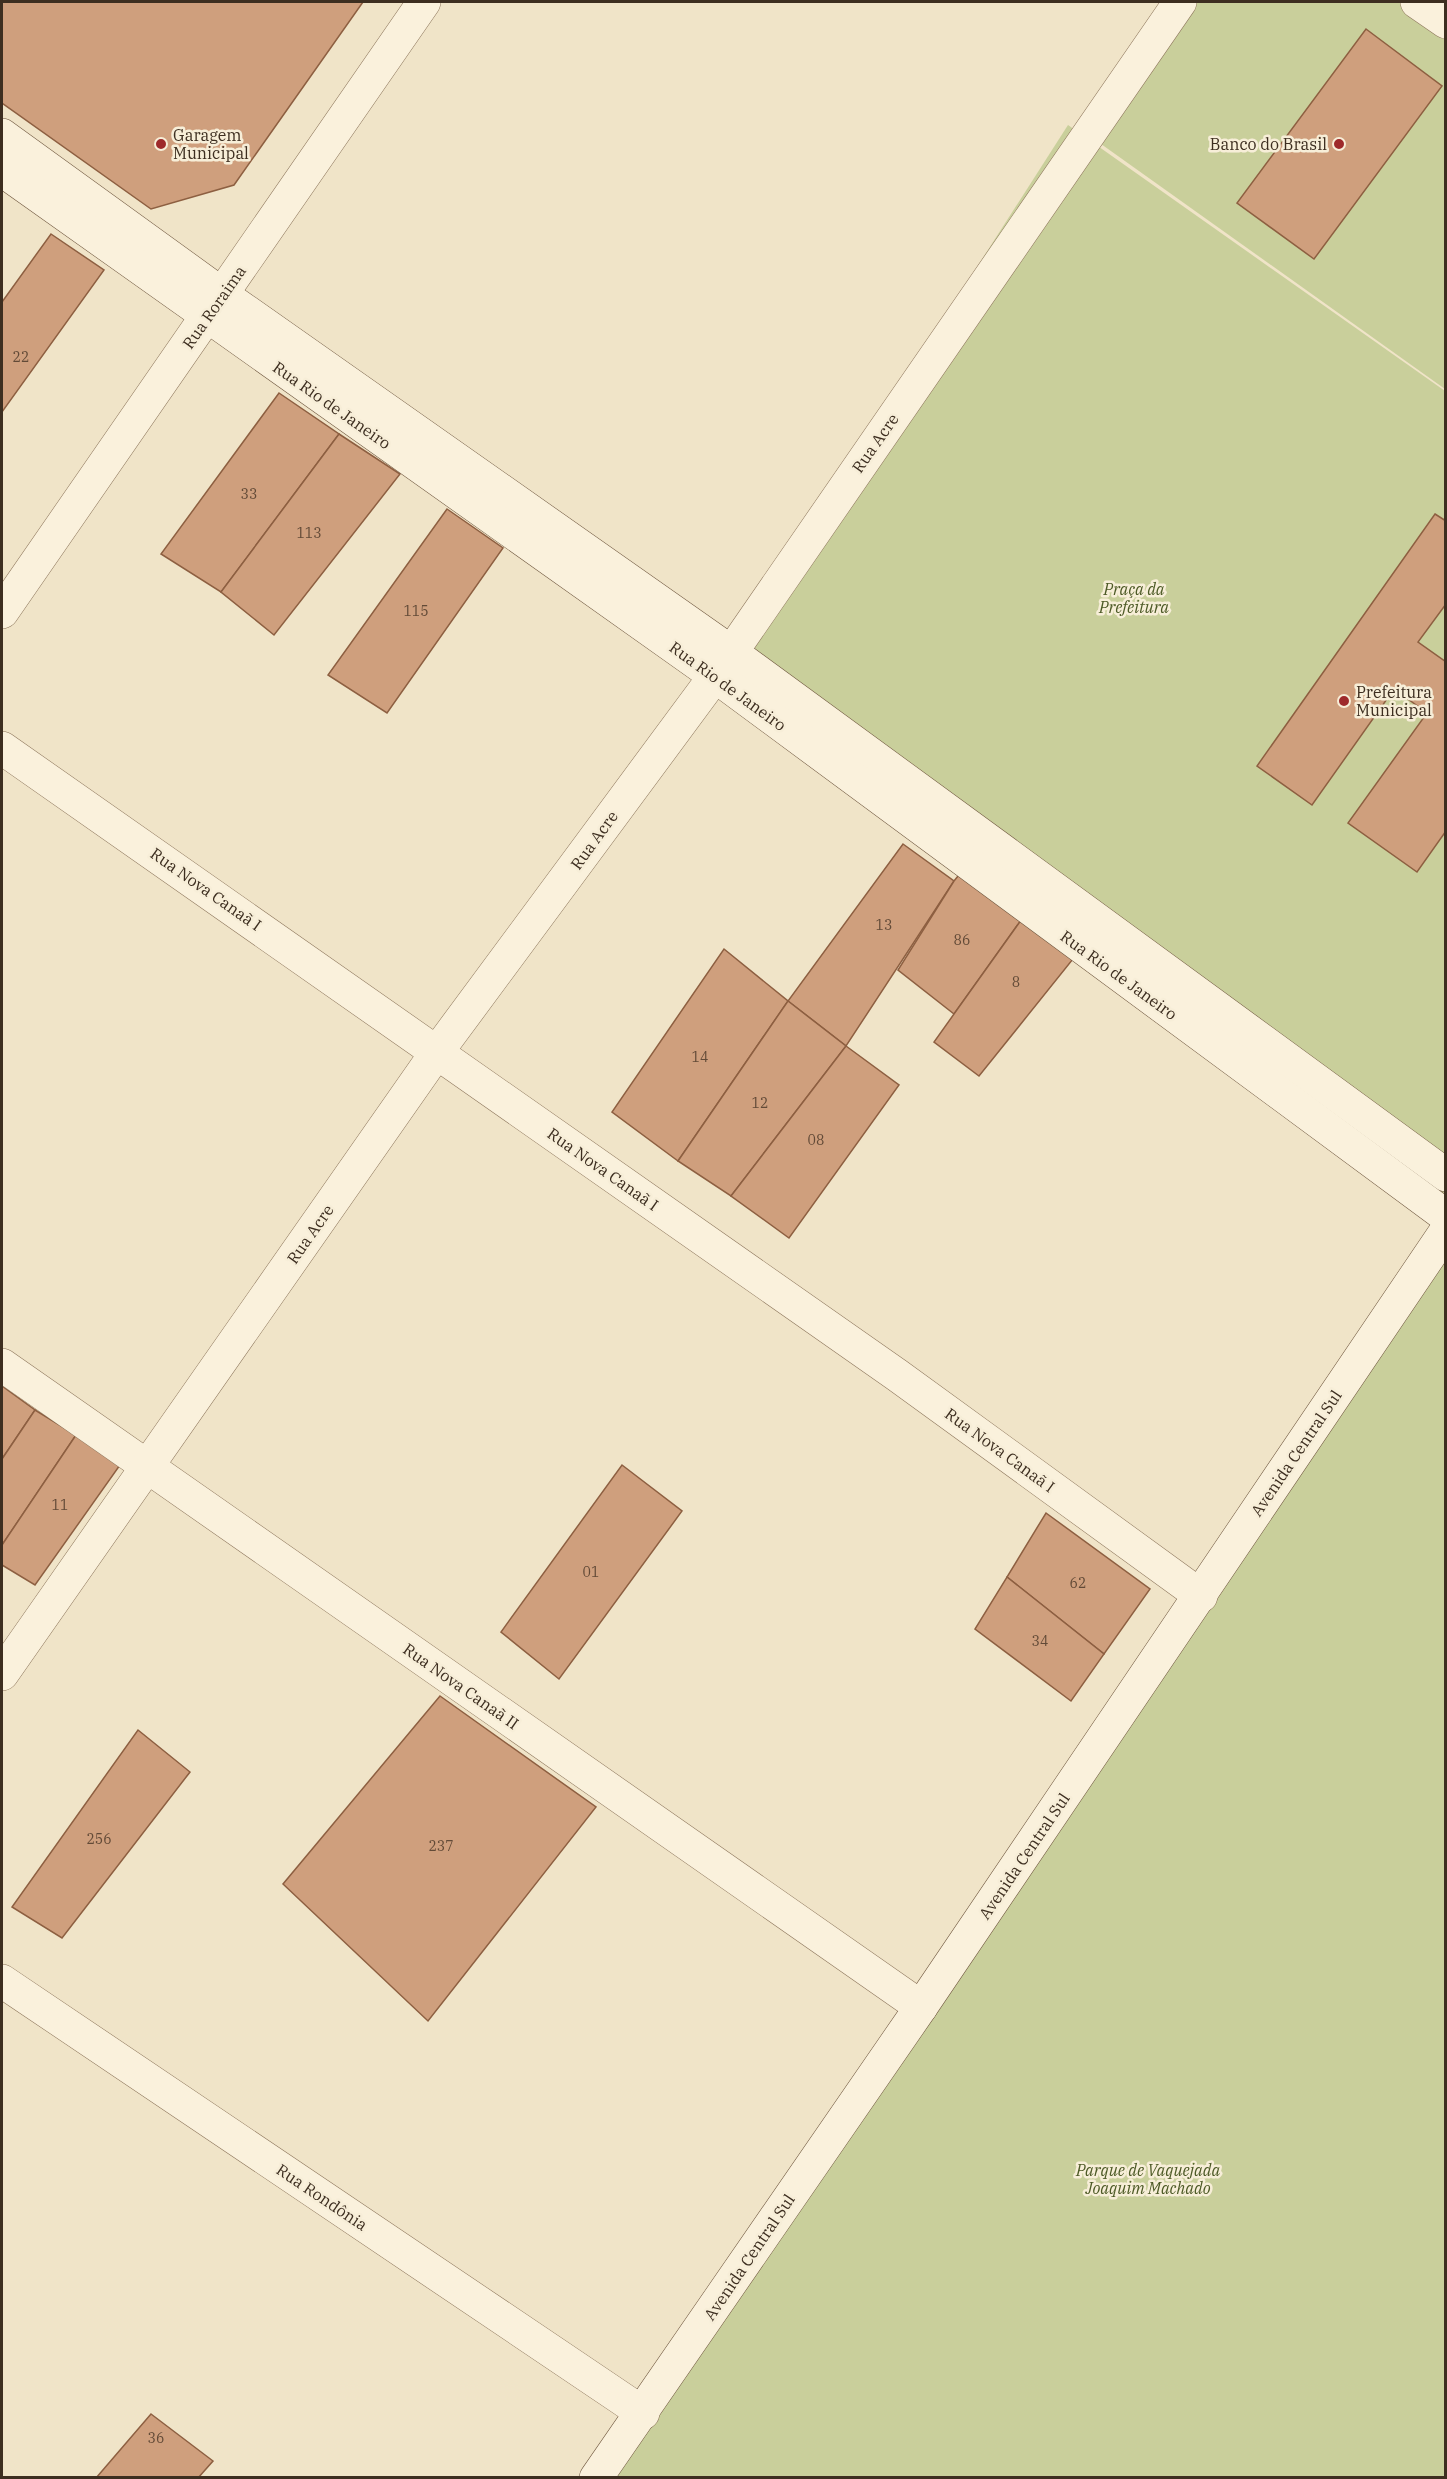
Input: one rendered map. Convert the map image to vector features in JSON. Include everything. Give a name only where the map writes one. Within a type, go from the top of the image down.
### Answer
[{"type":"street","name":"Rua Roraima","points":[[2,612],[424,2]]},
{"type":"street","name":"Rua Acre","points":[[2,1674],[437,1053],[723,664],[1180,2]]},
{"type":"street","points":[[1417,2],[1446,22]]},
{"type":"street","name":"Rua Rio de Janeiro","points":[[2,135],[215,306]]},
{"type":"street","name":"Rua Rio de Janeiro","points":[[2,170],[215,306],[1446,1175]]},
{"type":"street","name":"Rua Rio de Janeiro","points":[[723,664],[1446,1216]]},
{"type":"street","name":"Rua Nova Canaã I","points":[[2,748],[897,1375],[1201,1596]]},
{"type":"street","name":"Avenida Central Sul","points":[[596,2478],[643,2413],[1201,1596],[1446,1230]]},
{"type":"street","name":"Rua Nova Canaã II","points":[[2,1365],[921,2007]]},
{"type":"street","name":"Rua Rondônia","points":[[2,1981],[643,2413]]},
{"type":"green space","points":[[1180,2],[1417,2],[1445,22],[1445,389],[1087,134]]},
{"type":"green space","name":"Praça da Prefeitura","points":[[1068,125],[1445,391],[1445,1216],[715,676]]},
{"type":"green space","name":"Parque de Vaquejada Joaquim Machado","points":[[1445,1230],[1445,2477],[579,2477]]},
{"type":"building","name":"Garagem Municipal","points":[[2,2],[363,2],[234,185],[151,209],[2,103]]},
{"type":"building","name":"Banco do Brasil","points":[[1366,29],[1442,86],[1314,259],[1237,203]]},
{"type":"building","points":[[51,234],[104,270],[2,412],[2,302]]},
{"type":"building","points":[[279,393],[339,434],[221,592],[161,554]]},
{"type":"building","points":[[339,434],[400,474],[274,635],[221,592]]},
{"type":"building","points":[[447,509],[503,548],[387,713],[328,675]]},
{"type":"building","name":"Prefeitura Municipal","points":[[1435,514],[1446,521],[1446,604],[1418,642],[1446,662],[1446,831],[1417,872],[1348,823],[1427,713],[1394,689],[1312,805],[1257,766]]},
{"type":"building","points":[[903,844],[954,881],[846,1046],[788,1001]]},
{"type":"building","points":[[967,865],[1029,909],[954,1014],[898,970],[954,881]]},
{"type":"building","points":[[1029,909],[1081,949],[979,1076],[934,1042]]},
{"type":"building","points":[[724,949],[788,1001],[678,1161],[612,1112]]},
{"type":"building","points":[[788,1001],[846,1046],[731,1196],[678,1161]]},
{"type":"building","points":[[846,1046],[899,1085],[789,1238],[731,1196]]},
{"type":"building","points":[[2,1386],[35,1410],[2,1459]]},
{"type":"building","points":[[35,1410],[76,1435],[2,1545],[2,1459]]},
{"type":"building","points":[[76,1435],[120,1465],[35,1585],[2,1565],[2,1545]]},
{"type":"building","points":[[622,1465],[682,1511],[559,1679],[501,1632]]},
{"type":"building","points":[[1046,1513],[1150,1589],[1104,1654],[1007,1577]]},
{"type":"building","points":[[1007,1577],[1104,1654],[1071,1701],[975,1629]]},
{"type":"building","points":[[440,1696],[596,1807],[428,2021],[283,1884]]},
{"type":"building","points":[[138,1730],[190,1772],[62,1938],[12,1907]]},
{"type":"building","points":[[151,2414],[213,2461],[198,2478],[96,2478]]},
{"type":"place","name":"Garagem Municipal","points":[[161,144]]},
{"type":"place","name":"Banco do Brasil","points":[[1339,144]]},
{"type":"place","name":"Prefeitura Municipal","points":[[1344,701]]}]
